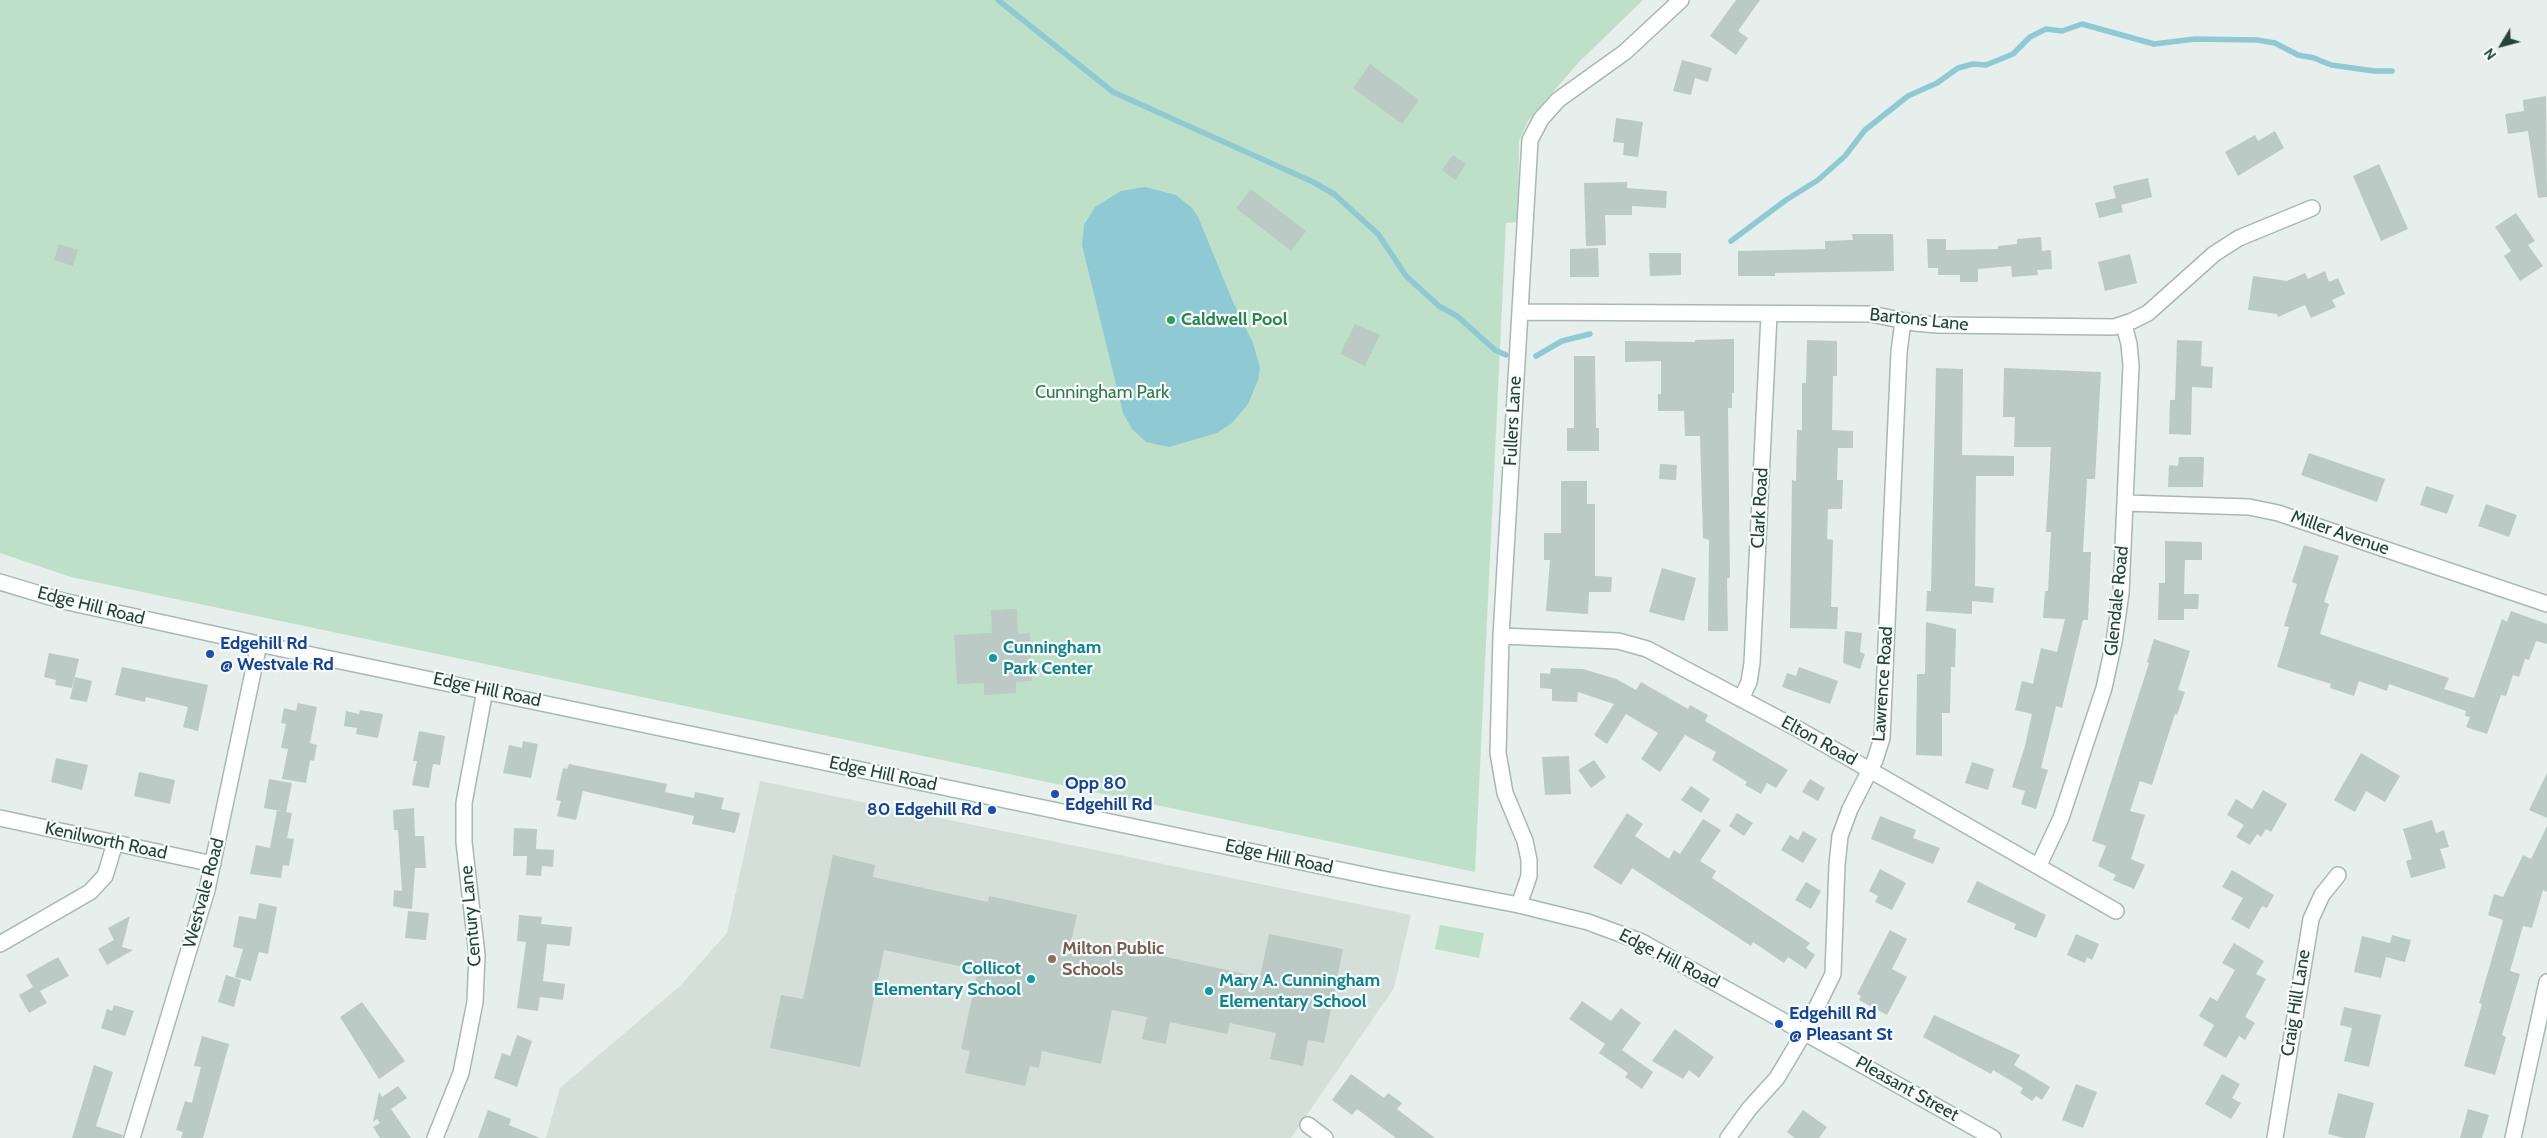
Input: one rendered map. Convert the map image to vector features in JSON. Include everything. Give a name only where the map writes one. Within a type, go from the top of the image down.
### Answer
[{"type":"street","name":"Fullers Lane","points":[[1519,904],[1528,876],[1529,860],[1525,841],[1511,810],[1501,774],[1498,753],[1501,636],[1528,151],[1534,129],[1558,100],[1625,52],[1681,0]]},
{"type":"street","name":"Bartons Lane","points":[[1520,312],[1769,315],[1871,314],[1903,321],[1937,325],[2096,328],[2124,325],[2156,307],[2227,245],[2254,230],[2312,208]]},
{"type":"street","name":"Clark Road","points":[[1741,699],[1748,682],[1752,663],[1769,315]]},
{"type":"street","name":"Lawrence Road","points":[[1804,1031],[1833,974],[1836,865],[1840,836],[1850,809],[1880,750],[1882,738],[1899,352],[1903,321]]},
{"type":"street","name":"Glendale Road","points":[[2039,865],[2062,818],[2109,667],[2121,593],[2131,365],[2129,344],[2124,325]]},
{"type":"street","name":"Miller Avenue","points":[[2126,503],[2249,507],[2278,512],[2547,604]]},
{"type":"street","name":"Edge Hill Road","points":[[0,582],[63,601],[260,644],[1383,879],[1519,904],[1624,933],[1804,1031]]},
{"type":"street","name":"Elton Road","points":[[1501,636],[1628,642],[1647,649],[1870,770],[2039,865],[2116,911]]},
{"type":"street","name":"Westvale Road","points":[[132,1138],[200,914],[213,864],[260,644]]},
{"type":"street","name":"Century Lane","points":[[435,1138],[461,1073],[475,1002],[476,935],[464,842],[464,803],[486,690]]},
{"type":"street","name":"Kenilworth Road","points":[[0,818],[213,864]]},
{"type":"street","points":[[0,944],[90,892],[104,876],[115,843]]},
{"type":"street","name":"Craig Hill Lane","points":[[2275,1138],[2309,924],[2322,895],[2338,875]]},
{"type":"street","points":[[2513,1138],[2547,982]]},
{"type":"street","points":[[1728,1138],[1749,1109],[1777,1078],[1804,1031]]},
{"type":"street","name":"Pleasant Street","points":[[1804,1031],[1993,1138]]},
{"type":"street","points":[[1308,1126],[1325,1138]]},
{"type":"shaded area","name":"Milton Public Schools","points":[[760,781],[1411,915],[1394,988],[1291,1138],[546,1138],[560,1088],[680,986],[727,933]]},
{"type":"green space","name":"Cunningham Park","points":[[0,0],[1643,0],[1578,63],[1528,121],[1519,141],[1518,222],[1506,223],[1475,872],[71,577],[0,553]]},
{"type":"green space","points":[[1440,925],[1484,933],[1479,958],[1435,949]]},
{"type":"water","name":"Caldwell Pool","points":[[1145,187],[1176,195],[1192,208],[1198,217],[1233,302],[1253,343],[1260,368],[1258,380],[1248,404],[1232,423],[1217,433],[1169,447],[1146,442],[1132,429],[1123,413],[1082,245],[1084,225],[1095,207],[1121,191]]},
{"type":"building","points":[[1736,0],[1760,0],[1738,31],[1748,38],[1736,55],[1710,36]]},
{"type":"building","points":[[1682,60],[1712,68],[1708,82],[1695,78],[1691,95],[1673,91]]},
{"type":"building","points":[[1370,64],[1419,100],[1402,124],[1353,88]]},
{"type":"building","points":[[2546,96],[2547,197],[2538,198],[2528,131],[2508,134],[2505,114],[2524,111],[2523,100]]},
{"type":"building","points":[[1616,118],[1643,122],[1638,157],[1623,155],[1624,143],[1613,142]]},
{"type":"building","points":[[2275,131],[2284,148],[2238,176],[2225,152],[2255,135],[2258,141]]},
{"type":"building","points":[[1453,155],[1466,164],[1455,180],[1442,170]]},
{"type":"building","points":[[2379,164],[2408,229],[2381,241],[2353,176]]},
{"type":"building","points":[[2148,178],[2152,197],[2121,205],[2123,212],[2099,218],[2095,203],[2116,198],[2113,186]]},
{"type":"building","points":[[1627,182],[1627,188],[1667,191],[1666,208],[1632,206],[1632,215],[1605,215],[1606,245],[1586,246],[1584,183]]},
{"type":"building","points":[[1251,189],[1306,231],[1291,251],[1236,208]]},
{"type":"building","points":[[2516,213],[2535,241],[2528,245],[2543,266],[2520,281],[2504,256],[2511,251],[2495,227]]},
{"type":"building","points":[[1852,234],[1893,234],[1894,271],[1775,273],[1775,276],[1738,276],[1738,251],[1825,249],[1825,241],[1853,240]]},
{"type":"building","points":[[2041,237],[2042,251],[2051,250],[2052,269],[2037,270],[2038,275],[2012,277],[2011,266],[1978,269],[1978,282],[1960,282],[1960,275],[1938,275],[1938,268],[1928,268],[1927,239],[1946,239],[1946,250],[1998,249],[1998,246],[2017,244],[2017,239]]},
{"type":"building","points":[[59,244],[78,250],[73,266],[54,260]]},
{"type":"building","points":[[1598,248],[1599,277],[1570,277],[1570,249]]},
{"type":"building","points":[[1649,253],[1681,253],[1681,275],[1650,276]]},
{"type":"building","points":[[2130,254],[2137,283],[2105,291],[2098,262]]},
{"type":"building","points":[[2325,271],[2329,282],[2338,278],[2345,294],[2332,300],[2336,307],[2311,318],[2305,305],[2278,317],[2277,314],[2248,310],[2253,276],[2287,281],[2305,273],[2308,279]]},
{"type":"building","points":[[1355,324],[1380,335],[1365,366],[1340,354]]},
{"type":"building","points":[[1734,339],[1734,393],[1732,393],[1732,408],[1728,408],[1730,578],[1727,578],[1728,631],[1708,631],[1709,540],[1703,538],[1700,436],[1685,436],[1684,411],[1658,411],[1658,394],[1661,394],[1661,361],[1625,362],[1625,341],[1695,342],[1695,340]]},
{"type":"building","points":[[1807,340],[1837,341],[1837,376],[1833,376],[1832,430],[1853,431],[1853,448],[1838,448],[1837,480],[1843,480],[1842,509],[1828,509],[1827,539],[1833,540],[1831,607],[1838,607],[1837,629],[1790,628],[1792,480],[1796,481],[1797,430],[1802,430],[1802,383],[1806,383]]},
{"type":"building","points":[[2177,340],[2202,341],[2201,366],[2213,367],[2212,388],[2192,387],[2191,435],[2169,434],[2170,400],[2175,400]]},
{"type":"building","points":[[1574,356],[1595,356],[1596,428],[1599,428],[1599,451],[1567,451],[1567,428],[1574,428]]},
{"type":"building","points":[[1936,368],[1963,369],[1962,455],[2014,456],[2014,476],[1976,476],[1975,586],[1994,588],[1993,603],[1972,601],[1972,614],[1926,611],[1927,591],[1931,591]]},
{"type":"building","points":[[2004,368],[2101,372],[2095,479],[2087,479],[2083,552],[2091,552],[2088,620],[2083,620],[2062,708],[2056,706],[2041,768],[2048,770],[2036,809],[2021,804],[2025,791],[2012,787],[2025,746],[2032,714],[2015,710],[2022,681],[2033,684],[2041,648],[2057,652],[2065,619],[2043,618],[2045,591],[2048,591],[2051,532],[2046,532],[2051,447],[2014,447],[2015,417],[2003,417]]},
{"type":"building","points":[[2309,453],[2385,479],[2377,502],[2301,475]]},
{"type":"building","points":[[2179,457],[2204,457],[2203,487],[2168,487],[2169,465],[2178,466]]},
{"type":"building","points":[[1660,464],[1677,465],[1676,480],[1659,479]]},
{"type":"building","points":[[1561,481],[1587,481],[1587,504],[1595,504],[1595,576],[1612,577],[1611,592],[1589,592],[1588,614],[1546,611],[1550,560],[1544,560],[1544,533],[1561,533]]},
{"type":"building","points":[[2426,486],[2454,495],[2447,514],[2420,505]]},
{"type":"building","points":[[2486,504],[2517,515],[2509,537],[2478,526]]},
{"type":"building","points":[[2165,541],[2202,542],[2202,560],[2185,560],[2184,594],[2199,594],[2198,609],[2184,609],[2184,620],[2158,620],[2159,583],[2165,583]]},
{"type":"building","points":[[2304,545],[2339,556],[2324,602],[2329,604],[2320,634],[2449,678],[2444,689],[2474,698],[2502,619],[2507,622],[2511,611],[2547,624],[2547,644],[2536,641],[2529,660],[2525,659],[2519,677],[2513,675],[2506,696],[2501,695],[2487,734],[2466,727],[2470,717],[2465,716],[2466,711],[2389,684],[2387,691],[2359,681],[2354,696],[2330,688],[2331,684],[2277,667],[2289,627],[2284,626],[2297,584],[2292,582]]},
{"type":"building","points":[[1662,568],[1696,578],[1684,621],[1649,612]]},
{"type":"building","name":"Cunningham Park Center","points":[[1017,609],[1018,634],[1030,633],[1032,681],[1016,682],[1016,693],[984,695],[984,683],[957,684],[954,635],[992,633],[991,610]]},
{"type":"building","points":[[1926,622],[1956,629],[1955,667],[1951,667],[1950,713],[1942,713],[1942,756],[1916,755],[1917,674],[1925,674]]},
{"type":"building","points":[[1845,631],[1862,633],[1860,652],[1865,654],[1860,669],[1843,663]]},
{"type":"building","points":[[2154,639],[2190,651],[2178,690],[2185,692],[2177,715],[2175,714],[2152,785],[2140,781],[2130,811],[2145,815],[2131,859],[2145,865],[2134,889],[2113,880],[2116,875],[2098,866],[2106,846],[2092,841],[2149,663],[2147,662]]},
{"type":"building","points":[[49,653],[79,659],[72,688],[55,685],[56,680],[44,677]]},
{"type":"building","points":[[122,667],[208,685],[198,731],[183,727],[188,707],[146,697],[145,702],[115,695]]},
{"type":"building","points":[[1799,667],[1838,681],[1830,704],[1782,687],[1787,673],[1796,676]]},
{"type":"building","points":[[1551,668],[1583,669],[1616,679],[1636,690],[1641,682],[1688,709],[1690,705],[1708,715],[1705,721],[1788,770],[1776,788],[1767,783],[1761,794],[1745,785],[1747,782],[1712,760],[1716,752],[1685,735],[1660,772],[1641,759],[1658,733],[1626,714],[1607,744],[1594,735],[1614,704],[1578,692],[1577,702],[1552,701],[1552,689],[1540,688],[1540,673],[1550,674]]},
{"type":"building","points":[[75,677],[92,681],[87,702],[70,699]]},
{"type":"building","points":[[298,703],[317,707],[310,743],[317,745],[314,761],[310,760],[306,783],[282,779],[288,749],[281,748],[286,724],[281,723],[284,708],[296,711]]},
{"type":"building","points":[[360,710],[383,714],[378,738],[356,734],[357,728],[344,726],[346,711],[359,714]]},
{"type":"building","points":[[419,731],[445,736],[440,765],[433,764],[429,788],[412,785],[417,761],[413,761]]},
{"type":"building","points":[[523,741],[538,744],[531,778],[503,773],[509,745],[522,748]]},
{"type":"building","points":[[2361,753],[2400,776],[2385,802],[2366,791],[2355,812],[2334,800]]},
{"type":"building","points":[[1569,756],[1571,794],[1545,795],[1542,757]]},
{"type":"building","points":[[56,758],[88,765],[82,790],[51,782]]},
{"type":"building","points":[[1594,760],[1606,777],[1591,788],[1578,770]]},
{"type":"building","points":[[1972,762],[1994,769],[1988,790],[1965,783]]},
{"type":"building","points":[[569,764],[667,784],[665,792],[694,798],[695,792],[724,798],[721,809],[740,813],[735,833],[692,824],[694,816],[583,791],[576,820],[557,816],[561,801],[556,800],[563,768],[567,769]]},
{"type":"building","points":[[139,772],[175,780],[170,804],[134,796]]},
{"type":"building","points":[[2547,773],[2547,818],[2529,810]]},
{"type":"building","points":[[269,779],[292,783],[286,812],[292,813],[287,838],[294,839],[289,866],[283,865],[281,878],[250,874],[256,845],[270,848],[277,811],[264,808]]},
{"type":"building","points":[[1810,779],[1825,788],[1818,801],[1802,792]]},
{"type":"building","points":[[1691,786],[1710,799],[1701,813],[1681,800]]},
{"type":"building","points":[[2263,790],[2287,804],[2271,832],[2266,829],[2261,837],[2257,834],[2250,845],[2236,837],[2244,825],[2227,815],[2236,799],[2252,809]]},
{"type":"building","points":[[414,808],[415,836],[424,836],[426,868],[415,868],[412,909],[393,906],[394,890],[402,891],[398,830],[394,830],[393,810]]},
{"type":"building","points":[[1627,813],[1643,824],[1635,836],[1669,859],[1674,850],[1680,854],[1703,819],[1721,830],[1700,861],[1716,871],[1712,878],[1810,943],[1806,948],[1815,955],[1806,969],[1788,957],[1784,963],[1753,942],[1751,946],[1632,868],[1621,885],[1593,867]]},
{"type":"building","points":[[1737,813],[1753,823],[1744,836],[1729,826]]},
{"type":"building","points":[[1880,816],[1916,830],[1913,838],[1940,848],[1933,864],[1871,839]]},
{"type":"building","points":[[2432,820],[2436,833],[2444,830],[2449,847],[2440,849],[2446,868],[2411,878],[2406,861],[2412,859],[2403,829]]},
{"type":"building","points":[[2547,826],[2547,892],[2543,890],[2532,928],[2523,926],[2510,971],[2520,974],[2502,1035],[2506,1037],[2495,1075],[2464,1066],[2482,1004],[2479,1003],[2503,920],[2488,915],[2494,894],[2503,897],[2523,855],[2531,859]]},
{"type":"building","points":[[514,828],[537,829],[536,849],[554,850],[553,867],[542,866],[541,876],[526,875],[527,856],[513,856]]},
{"type":"building","points":[[1803,831],[1817,839],[1803,863],[1781,850],[1790,835],[1798,840]]},
{"type":"building","name":"Collicot Elementary School","points":[[833,855],[875,865],[873,877],[988,902],[989,896],[1077,915],[1069,950],[1102,957],[1105,944],[1260,977],[1269,934],[1343,949],[1324,1043],[1308,1040],[1303,1066],[1270,1059],[1276,1033],[1230,1023],[1227,1034],[1170,1022],[1166,1044],[1142,1039],[1147,1017],[1112,1010],[1101,1064],[1042,1051],[1039,1068],[1030,1066],[1025,1086],[965,1073],[970,1051],[961,1049],[978,970],[884,950],[860,1067],[770,1048],[781,995],[803,999]]},
{"type":"building","points":[[1880,869],[1906,883],[1892,910],[1875,902],[1878,896],[1869,891]]},
{"type":"building","points":[[2232,870],[2274,895],[2267,908],[2262,906],[2249,929],[2231,919],[2243,898],[2222,887]]},
{"type":"building","points":[[1977,881],[2046,915],[2036,938],[2014,929],[2016,924],[1967,902]]},
{"type":"building","points":[[1806,882],[1821,891],[1811,909],[1795,900]]},
{"type":"building","points":[[259,903],[277,907],[268,954],[259,952],[251,981],[235,977],[243,949],[233,947],[239,916],[256,919]]},
{"type":"building","points":[[408,911],[429,913],[426,940],[405,938]]},
{"type":"building","points":[[519,915],[542,917],[541,924],[572,927],[570,946],[547,944],[543,981],[565,984],[563,1000],[540,997],[538,1011],[517,1008],[526,942],[517,941]]},
{"type":"building","points":[[130,916],[122,947],[133,950],[107,965],[98,949],[114,940],[108,928]]},
{"type":"building","points":[[1890,930],[1907,939],[1892,969],[1907,977],[1887,1015],[1859,1000],[1861,996],[1857,994]]},
{"type":"building","points":[[2076,934],[2099,944],[2092,960],[2087,957],[2085,963],[2067,955]]},
{"type":"building","points":[[2392,935],[2411,940],[2405,962],[2386,957],[2381,978],[2354,972],[2362,936],[2390,943]]},
{"type":"building","points":[[2234,943],[2264,961],[2256,974],[2266,979],[2245,1017],[2255,1023],[2245,1040],[2239,1036],[2226,1058],[2203,1045],[2214,1025],[2199,1016],[2210,997],[2217,1001],[2235,970],[2222,963]]},
{"type":"building","points":[[58,957],[69,976],[40,991],[47,1003],[29,1013],[19,995],[33,987],[26,975]]},
{"type":"building","points":[[226,975],[241,980],[234,1007],[218,1002]]},
{"type":"building","points":[[1582,1001],[1611,1021],[1621,1008],[1641,1023],[1622,1050],[1653,1072],[1642,1089],[1625,1077],[1628,1073],[1599,1053],[1605,1044],[1569,1019]]},
{"type":"building","points":[[362,1002],[405,1061],[379,1079],[340,1017]]},
{"type":"building","points":[[114,1005],[134,1011],[125,1036],[101,1028],[107,1009],[112,1011]]},
{"type":"building","points":[[2344,1007],[2381,1015],[2369,1067],[2344,1061],[2352,1028],[2340,1025]]},
{"type":"building","points":[[1934,1015],[2020,1055],[2014,1065],[2050,1087],[2042,1100],[2036,1096],[2032,1101],[2020,1093],[2023,1088],[1993,1070],[1991,1074],[1923,1037]]},
{"type":"building","points":[[1675,1029],[1714,1057],[1699,1078],[1689,1070],[1683,1079],[1652,1061]]},
{"type":"building","points":[[517,1035],[532,1041],[517,1087],[494,1078],[502,1053],[510,1056]]},
{"type":"building","points":[[202,1036],[229,1044],[203,1138],[181,1138],[183,1132],[176,1130],[185,1101],[192,1103],[201,1067],[194,1066]]},
{"type":"building","points":[[94,1065],[113,1072],[96,1126],[123,1135],[122,1138],[72,1138]]},
{"type":"building","points":[[1351,1074],[1384,1098],[1388,1093],[1402,1103],[1397,1109],[1435,1138],[1396,1138],[1357,1109],[1352,1115],[1332,1100]]},
{"type":"building","points":[[2222,1074],[2240,1084],[2232,1098],[2241,1103],[2231,1119],[2205,1104]]},
{"type":"building","points":[[2076,1084],[2097,1092],[2083,1128],[2062,1120]]},
{"type":"building","points":[[398,1086],[407,1098],[391,1109],[411,1138],[380,1138],[373,1127],[380,1123],[377,1119],[373,1122],[379,1092],[382,1097]]},
{"type":"building","points":[[2338,1093],[2374,1103],[2365,1138],[2344,1138],[2328,1134]]},
{"type":"building","points":[[2468,1109],[2489,1115],[2482,1138],[2460,1138]]},
{"type":"building","points":[[488,1110],[511,1119],[509,1125],[540,1138],[478,1138]]},
{"type":"building","points":[[1803,1110],[1827,1127],[1819,1138],[1795,1138],[1787,1132]]},
{"type":"waterway","points":[[998,0],[1113,92],[1313,182],[1334,194],[1378,234],[1406,276],[1439,306],[1457,316],[1495,350],[1506,355]]},
{"type":"waterway","points":[[1731,241],[1786,200],[1818,180],[1845,156],[1865,130],[1908,96],[1937,83],[1958,68],[1973,64],[1986,65],[2013,54],[2030,37],[2046,29],[2062,31],[2082,24],[2154,44],[2195,39],[2257,40],[2275,43],[2298,55],[2314,58],[2331,65],[2374,71],[2392,71]]},
{"type":"waterway","points":[[1536,356],[1562,341],[1590,334]]},
{"type":"place","name":"Caldwell Pool","points":[[1171,320]]},
{"type":"place","name":"Edgehill Rd @ Westvale Rd","points":[[210,654]]},
{"type":"place","name":"Cunningham Park Center","points":[[993,658]]},
{"type":"place","name":"Opp 80 Edgehill Rd","points":[[1055,794]]},
{"type":"place","name":"80 Edgehill Rd","points":[[992,810]]},
{"type":"place","name":"Milton Public Schools","points":[[1052,959]]},
{"type":"place","name":"Collicot Elementary School","points":[[1031,979]]},
{"type":"place","name":"Mary A. Cunningham Elementary School","points":[[1209,991]]},
{"type":"place","name":"Edgehill Rd @ Pleasant St","points":[[1779,1024]]}]
